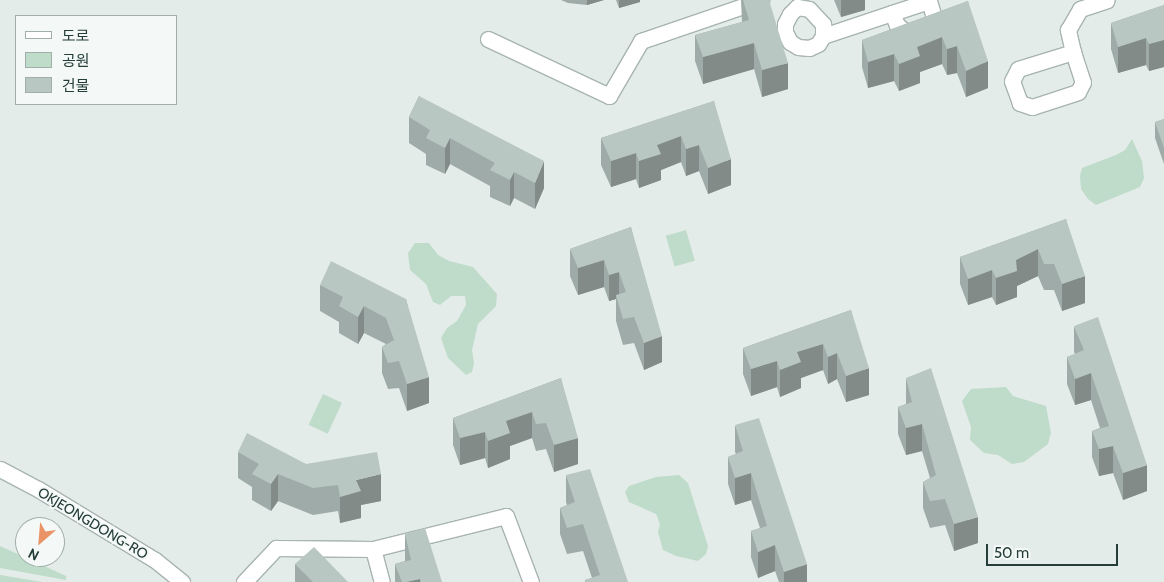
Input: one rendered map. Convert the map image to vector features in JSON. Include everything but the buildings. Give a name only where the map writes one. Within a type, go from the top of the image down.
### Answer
[{"type":"street","points":[[488,38],[609,96],[641,41],[761,0]]},
{"type":"street","points":[[1073,52],[1018,69],[1012,81],[1020,103],[1032,107],[1078,92],[1083,82],[1068,30],[1080,9],[1107,0]]},
{"type":"street","points":[[796,3],[817,15],[823,24],[823,36],[818,44],[809,48],[798,48],[790,42],[785,32],[784,24],[796,3]]},
{"type":"street","points":[[823,36],[892,13]]},
{"type":"street","name":"OKJEONGDONG-RO","points":[[0,469],[38,489],[146,555],[182,582]]},
{"type":"street","points":[[244,582],[276,548],[373,549],[506,516],[531,582]]},
{"type":"street","points":[[373,549],[382,582]]},
{"type":"green space","points":[[1132,139],[1142,161],[1144,178],[1140,187],[1096,205],[1088,199],[1081,189],[1080,176],[1082,168],[1125,150]]},
{"type":"green space","points":[[686,230],[695,261],[675,267],[666,236]]},
{"type":"green space","points":[[415,243],[429,243],[438,255],[449,261],[473,267],[497,294],[496,306],[478,324],[472,350],[474,363],[472,372],[466,375],[448,358],[441,338],[447,328],[457,321],[466,305],[465,296],[451,296],[440,305],[433,302],[426,284],[410,270],[408,253]]},
{"type":"green space","points":[[1006,387],[1013,396],[1046,406],[1051,433],[1048,444],[1024,462],[1012,464],[998,455],[984,453],[970,440],[971,427],[962,401],[971,389]]},
{"type":"green space","points":[[323,394],[342,403],[328,434],[309,425]]},
{"type":"green space","points":[[679,475],[688,483],[708,546],[706,554],[698,561],[676,556],[663,550],[658,532],[660,524],[656,514],[629,502],[625,492],[629,486],[656,477]]},
{"type":"green space","points":[[0,546],[15,553],[15,567],[46,567],[66,576],[66,580],[0,568]]},
{"type":"green space","points":[[0,575],[42,582],[0,582]]}]
